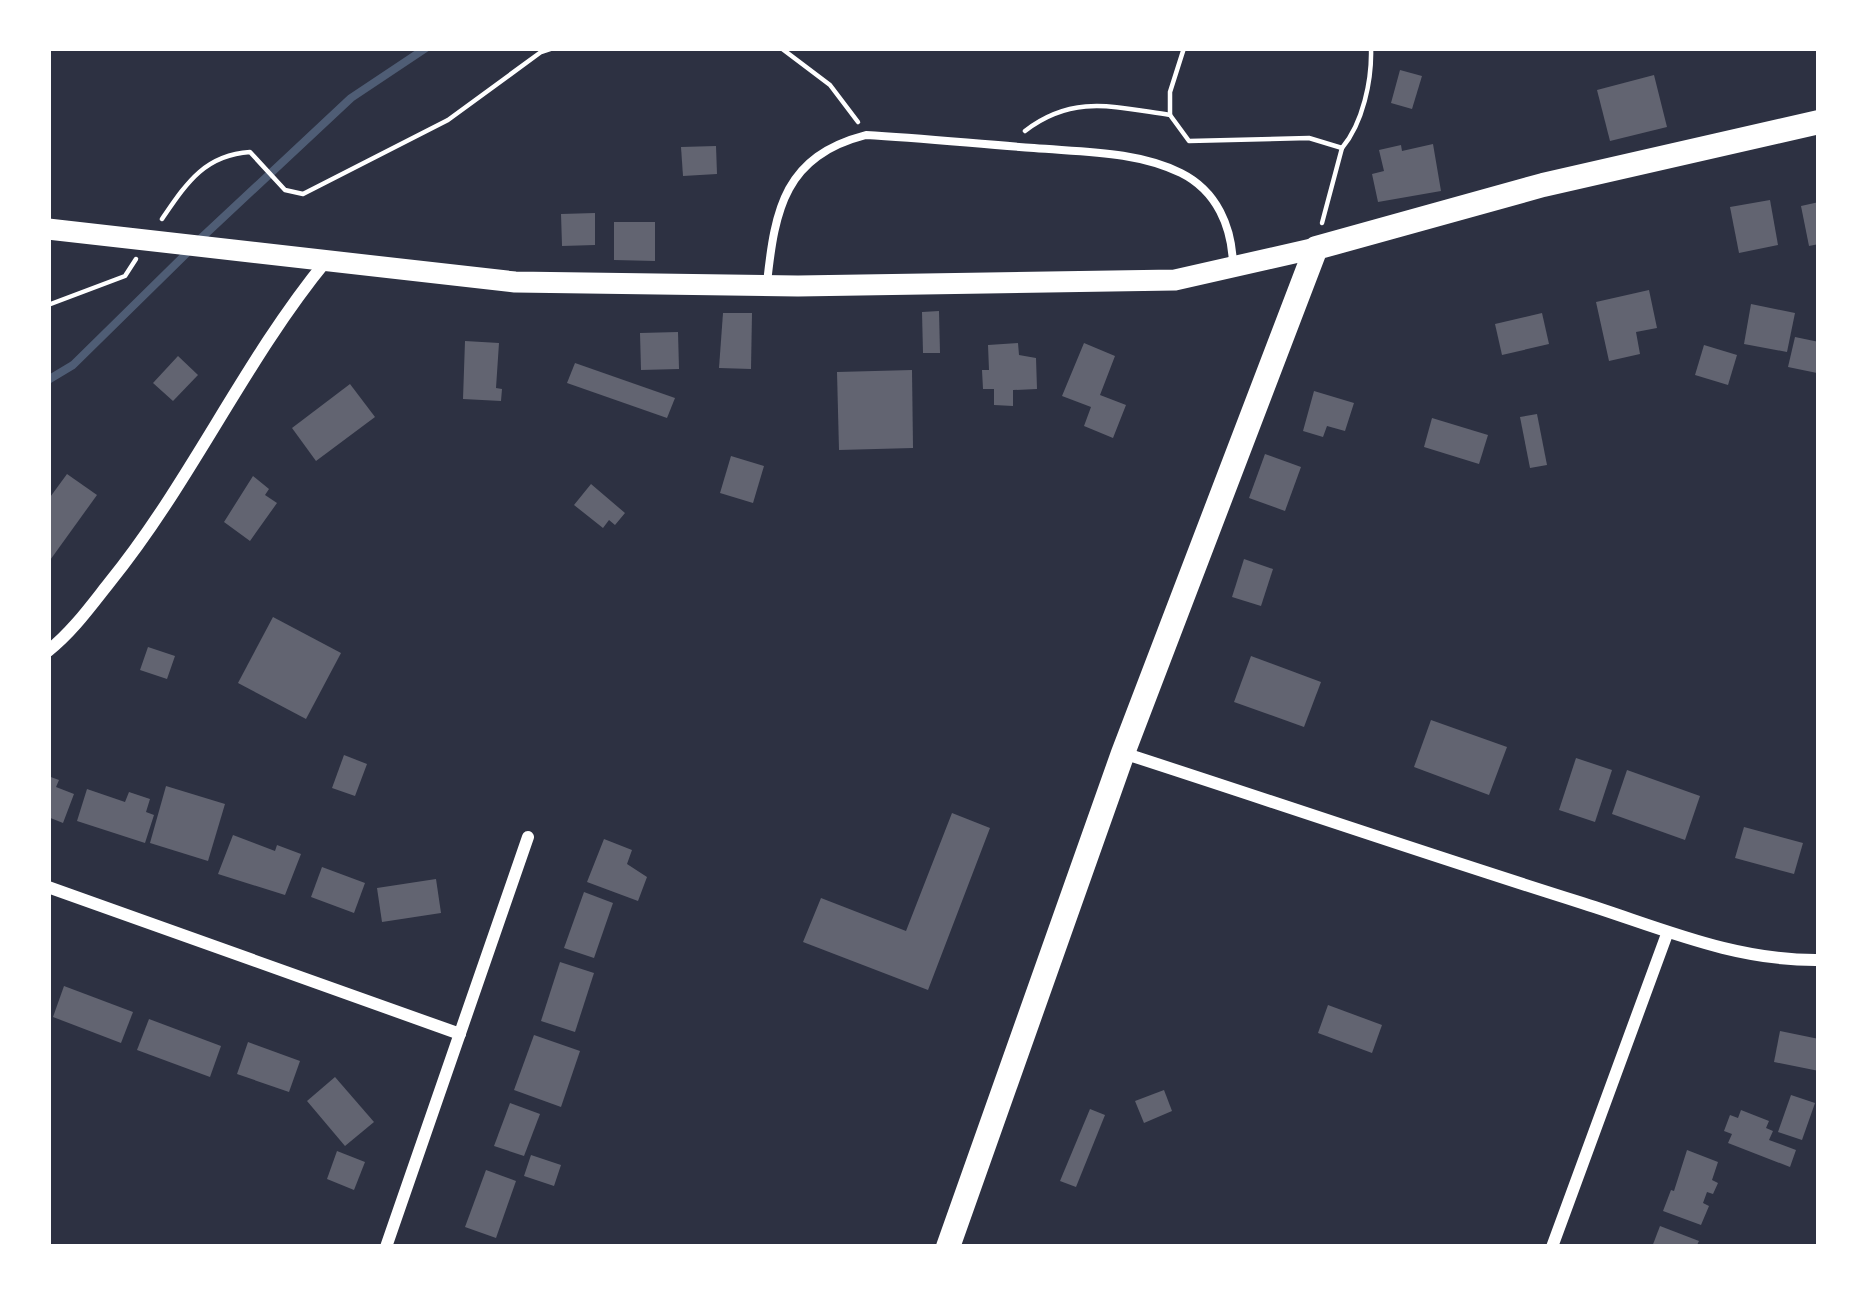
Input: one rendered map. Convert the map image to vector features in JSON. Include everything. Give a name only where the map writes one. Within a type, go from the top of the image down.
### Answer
[{"type":"main road","points":[[48,229],[515,282],[1175,280],[1316,248],[1543,185],[1819,122]]},
{"type":"main road","points":[[948,1247],[1123,752],[1316,248]]},
{"type":"street","points":[[48,652],[135,550],[293,302],[326,261]]},
{"type":"street","points":[[1123,752],[1666,934],[1784,961],[1819,960]]},
{"type":"street","points":[[386,1247],[528,837]]},
{"type":"street","points":[[48,887],[460,1034]]},
{"type":"street","points":[[1552,1247],[1666,934]]},
{"type":"lane","points":[[767,284],[772,232],[789,187],[806,161],[837,142],[866,135],[1148,160],[1202,187],[1222,213],[1232,242],[1233,269]]},
{"type":"path","points":[[186,184],[223,154],[250,152],[285,190],[303,194],[448,120],[553,48]]},
{"type":"path","points":[[781,48],[830,85],[866,135]]},
{"type":"path","points":[[1184,48],[1171,92],[1170,116],[1189,141],[1309,138],[1342,148]]},
{"type":"path","points":[[1316,248],[1342,148],[1352,135],[1370,79],[1371,48]]},
{"type":"path","points":[[1005,146],[1042,118],[1080,104],[1170,116]]},
{"type":"building","points":[[1400,70],[1422,76],[1412,109],[1391,103]]},
{"type":"building","points":[[1654,75],[1667,127],[1610,141],[1597,90]]},
{"type":"building","points":[[1433,144],[1441,191],[1378,202],[1372,174],[1384,171],[1379,150]]},
{"type":"building","points":[[716,146],[717,174],[683,176],[681,147]]},
{"type":"building","points":[[1770,200],[1778,245],[1739,253],[1730,207]]},
{"type":"building","points":[[1819,202],[1819,244],[1809,246],[1801,206]]},
{"type":"building","points":[[595,213],[595,245],[562,246],[561,214]]},
{"type":"building","points":[[614,222],[655,222],[655,261],[614,260]]},
{"type":"building","points":[[1649,290],[1657,328],[1636,332],[1640,354],[1609,361],[1596,302]]},
{"type":"building","points":[[1751,304],[1795,313],[1787,352],[1744,344]]},
{"type":"building","points":[[939,311],[940,353],[923,353],[922,312]]},
{"type":"building","points":[[723,313],[752,313],[751,369],[719,368]]},
{"type":"building","points":[[1542,313],[1549,344],[1502,355],[1495,324]]},
{"type":"building","points":[[678,332],[679,369],[641,370],[640,333]]},
{"type":"building","points":[[1795,337],[1819,342],[1817,373],[1788,367]]},
{"type":"building","points":[[465,341],[499,343],[496,388],[502,389],[501,401],[463,399]]},
{"type":"building","points":[[1018,343],[1019,355],[1036,358],[1037,389],[1013,390],[1013,406],[994,405],[994,389],[983,389],[982,370],[989,370],[988,345]]},
{"type":"building","points":[[1084,343],[1115,356],[1100,395],[1126,405],[1113,438],[1084,426],[1091,407],[1062,396]]},
{"type":"building","points":[[1704,345],[1737,355],[1728,385],[1695,375]]},
{"type":"building","points":[[178,356],[198,375],[173,401],[153,383]]},
{"type":"building","points":[[575,363],[675,398],[667,418],[567,383]]},
{"type":"building","points":[[912,370],[913,448],[839,450],[837,372]]},
{"type":"building","points":[[350,384],[375,417],[316,461],[292,428]]},
{"type":"building","points":[[1314,391],[1354,403],[1345,431],[1327,426],[1323,437],[1303,431]]},
{"type":"building","points":[[1537,414],[1547,465],[1530,468],[1520,417]]},
{"type":"building","points":[[1432,418],[1488,435],[1479,464],[1424,447]]},
{"type":"building","points":[[1265,454],[1301,467],[1285,511],[1249,498]]},
{"type":"building","points":[[731,456],[764,466],[753,503],[720,493]]},
{"type":"building","points":[[67,474],[97,495],[48,563],[48,500]]},
{"type":"building","points":[[253,476],[269,489],[265,495],[277,503],[250,541],[224,522]]},
{"type":"building","points":[[591,484],[625,513],[615,525],[609,520],[603,528],[574,505]]},
{"type":"building","points":[[1244,559],[1273,569],[1261,606],[1232,597]]},
{"type":"building","points":[[273,617],[341,653],[306,719],[238,683]]},
{"type":"building","points":[[148,647],[175,656],[167,679],[140,670]]},
{"type":"building","points":[[1251,656],[1321,682],[1304,727],[1234,702]]},
{"type":"building","points":[[1431,720],[1507,747],[1489,795],[1414,767]]},
{"type":"building","points":[[344,755],[367,764],[355,796],[332,788]]},
{"type":"building","points":[[1576,758],[1612,770],[1595,822],[1559,810]]},
{"type":"building","points":[[1627,770],[1700,796],[1685,840],[1612,814]]},
{"type":"building","points":[[48,776],[59,780],[56,787],[74,794],[63,823],[48,817]]},
{"type":"building","points":[[166,786],[225,804],[208,861],[150,843]]},
{"type":"building","points":[[87,789],[125,802],[129,792],[150,799],[146,812],[154,815],[145,843],[77,821]]},
{"type":"building","points":[[952,813],[990,828],[928,990],[803,942],[821,898],[906,931]]},
{"type":"building","points":[[1744,827],[1803,843],[1794,874],[1735,858]]},
{"type":"building","points":[[233,835],[275,851],[277,845],[301,854],[285,895],[218,874]]},
{"type":"building","points":[[604,839],[632,850],[627,864],[647,877],[638,901],[587,882]]},
{"type":"building","points":[[322,867],[365,883],[354,913],[311,897]]},
{"type":"building","points":[[436,879],[441,913],[382,922],[377,888]]},
{"type":"building","points":[[584,892],[613,903],[594,958],[564,948]]},
{"type":"building","points":[[560,962],[594,973],[575,1032],[541,1021]]},
{"type":"building","points":[[64,986],[133,1012],[121,1043],[53,1017]]},
{"type":"building","points":[[1328,1005],[1382,1025],[1372,1053],[1318,1033]]},
{"type":"building","points":[[149,1019],[221,1046],[210,1077],[137,1050]]},
{"type":"building","points":[[1780,1031],[1819,1039],[1819,1071],[1774,1062]]},
{"type":"building","points":[[534,1035],[580,1051],[561,1107],[514,1090]]},
{"type":"building","points":[[248,1042],[300,1061],[289,1092],[237,1074]]},
{"type":"building","points":[[335,1077],[374,1122],[345,1146],[307,1101]]},
{"type":"building","points":[[1164,1090],[1172,1111],[1144,1123],[1135,1101]]},
{"type":"building","points":[[1791,1095],[1815,1103],[1802,1140],[1778,1132]]},
{"type":"building","points":[[510,1103],[540,1114],[524,1156],[494,1146]]},
{"type":"building","points":[[1090,1109],[1105,1115],[1076,1187],[1060,1181]]},
{"type":"building","points":[[1741,1110],[1769,1121],[1766,1128],[1773,1131],[1769,1140],[1796,1150],[1790,1167],[1728,1143],[1732,1134],[1724,1131],[1730,1115],[1738,1118]]},
{"type":"building","points":[[1687,1150],[1718,1162],[1712,1180],[1718,1183],[1713,1194],[1707,1192],[1703,1203],[1709,1206],[1701,1225],[1663,1211]]},
{"type":"building","points":[[337,1151],[365,1162],[354,1190],[327,1179]]},
{"type":"building","points":[[531,1155],[561,1165],[554,1186],[524,1176]]},
{"type":"building","points":[[486,1170],[516,1181],[496,1238],[465,1227]]},
{"type":"building","points":[[1660,1226],[1699,1241],[1696,1247],[1652,1247]]},
{"type":"waterway","points":[[198,241],[351,98],[426,48]]},
{"type":"waterway","points":[[48,380],[73,365],[188,252]]}]
